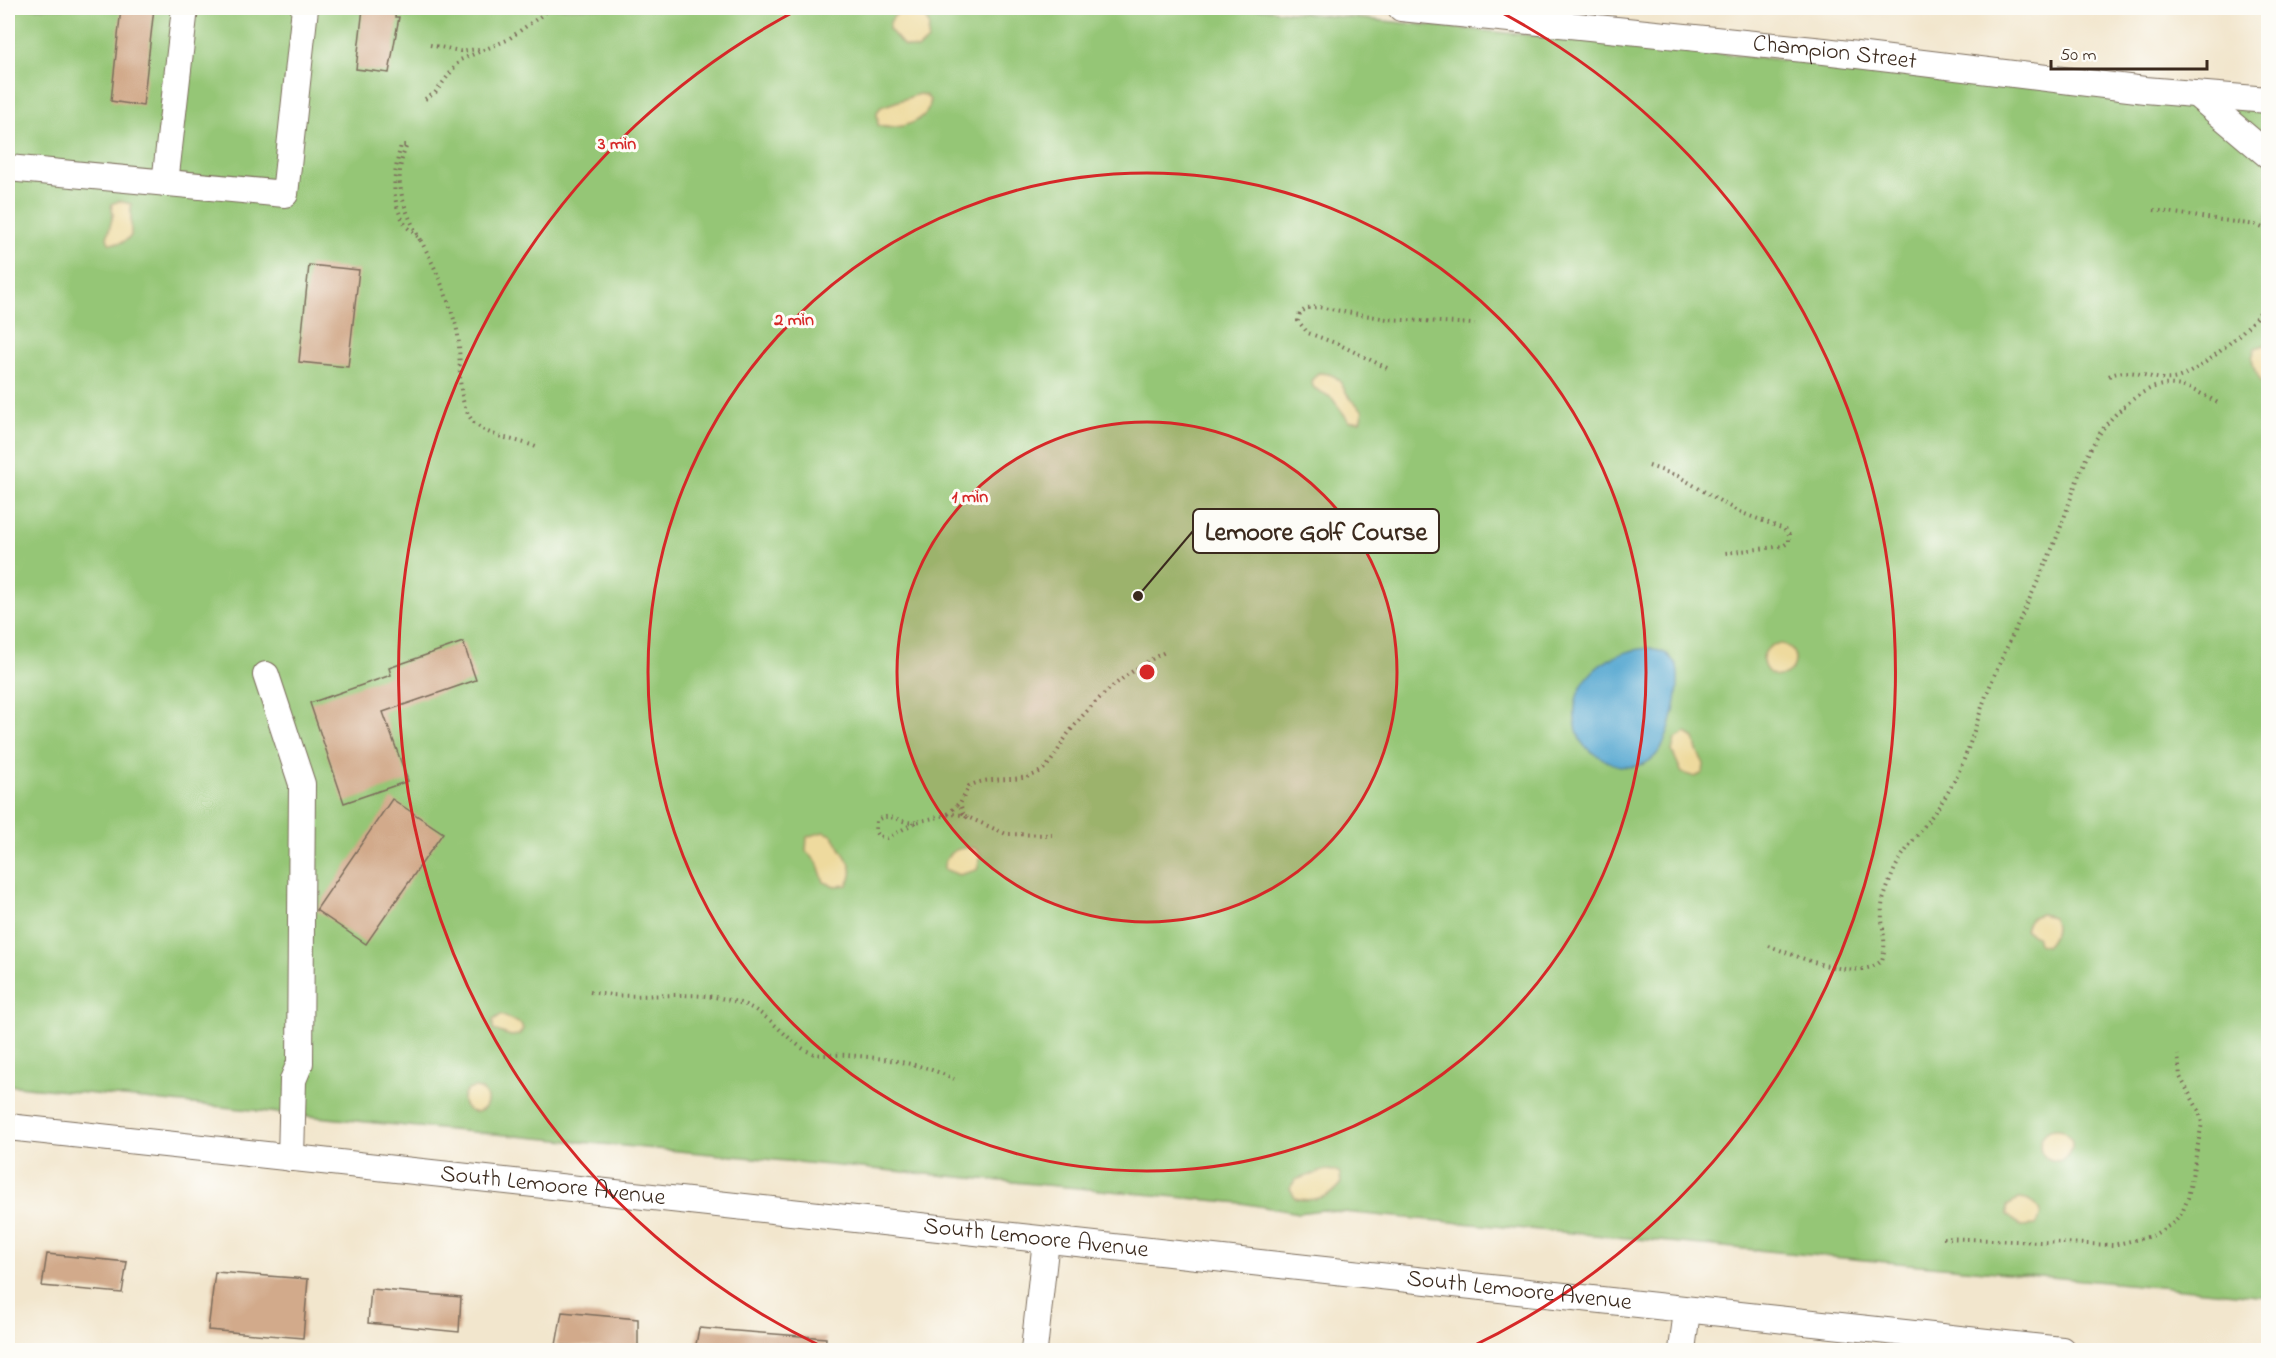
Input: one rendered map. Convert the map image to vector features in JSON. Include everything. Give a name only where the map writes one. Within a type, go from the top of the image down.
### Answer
[{"type":"street","points":[[165,183],[185,8]]},
{"type":"street","points":[[8,168],[285,194],[305,8]]},
{"type":"street","name":"Champion Street","points":[[1401,8],[1812,50],[2197,95],[2268,100]]},
{"type":"street","points":[[2197,95],[2268,155]]},
{"type":"street","points":[[266,675],[302,784],[300,1063],[293,1080],[291,1158]]},
{"type":"street","name":"South Lemoore Avenue","points":[[8,1127],[2062,1350]]},
{"type":"street","points":[[1034,1350],[1046,1240]]},
{"type":"street","points":[[1682,1350],[1687,1311]]},
{"type":"path","points":[[430,45],[454,50],[476,50],[497,43],[530,24],[551,8]]},
{"type":"path","points":[[454,66],[465,57],[517,34],[551,8]]},
{"type":"path","points":[[425,99],[435,93],[454,66],[458,56],[454,50]]},
{"type":"path","points":[[420,240],[401,218],[393,191],[394,174],[401,145],[407,145],[399,181],[402,200],[420,240],[455,324],[460,350],[462,393],[469,415],[478,426],[492,433],[538,448]]},
{"type":"path","points":[[2154,210],[2255,225],[2268,230]]},
{"type":"path","points":[[2109,376],[2129,371],[2158,378],[2179,378],[2203,363],[2250,326],[2268,301]]},
{"type":"path","points":[[1387,368],[1338,344],[1308,333],[1298,321],[1300,313],[1307,308],[1318,307],[1387,318],[1475,324]]},
{"type":"path","points":[[2157,386],[2158,378]]},
{"type":"path","points":[[2179,378],[2181,385]]},
{"type":"path","points":[[1769,946],[1831,966],[1855,970],[1869,969],[1882,960],[1886,943],[1882,904],[1893,875],[1902,856],[1951,788],[1959,772],[1989,688],[2061,525],[2090,448],[2117,413],[2157,386],[2169,383],[2181,385],[2205,394],[2218,403]]},
{"type":"path","points":[[1649,466],[1677,476],[1737,511],[1784,529],[1789,535],[1789,542],[1783,546],[1725,553]]},
{"type":"path","points":[[916,822],[887,838],[878,836],[875,831],[876,821],[885,816],[908,823],[945,815],[957,807],[969,786],[980,781],[1016,779],[1041,770],[1072,728],[1118,680],[1132,669],[1167,651]]},
{"type":"path","points":[[961,799],[962,811],[968,818]]},
{"type":"path","points":[[945,815],[968,818],[1006,834],[1052,835]]},
{"type":"path","points":[[590,992],[630,997],[692,995],[723,998],[753,1007],[765,1014],[795,1042],[815,1054],[844,1055],[902,1063],[929,1068],[954,1079]]},
{"type":"path","points":[[1943,1238],[2114,1245],[2152,1236],[2172,1224],[2185,1207],[2202,1128],[2199,1110],[2180,1077],[2178,1055]]},
{"type":"green space","points":[[8,8],[1251,8],[2268,107],[2268,1297],[1321,1210],[1299,1213],[1241,1203],[386,1124],[8,1085]]},
{"type":"sand","points":[[910,8],[920,11],[929,24],[928,40],[918,49],[904,46],[889,29],[896,15]]},
{"type":"sand","points":[[919,94],[925,95],[930,100],[925,114],[919,119],[902,126],[878,125],[877,112],[881,107]]},
{"type":"sand","points":[[119,201],[131,204],[131,236],[121,243],[109,243],[107,238],[113,215],[111,204]]},
{"type":"sand","points":[[2268,344],[2268,396],[2254,368],[2252,358],[2255,348]]},
{"type":"sand","points":[[1318,373],[1337,378],[1348,395],[1363,411],[1360,421],[1349,421],[1332,398],[1314,388],[1311,381]]},
{"type":"sand","points":[[1779,644],[1790,649],[1795,660],[1790,671],[1779,676],[1768,671],[1763,660],[1768,649]]},
{"type":"sand","points":[[1686,733],[1694,738],[1697,751],[1704,764],[1703,773],[1695,777],[1682,773],[1672,751],[1675,739]]},
{"type":"sand","points":[[823,832],[834,837],[848,861],[851,874],[847,885],[835,886],[824,882],[817,862],[806,851],[807,837]]},
{"type":"sand","points":[[975,848],[981,855],[977,870],[959,875],[944,869],[944,863],[949,854],[958,849]]},
{"type":"sand","points":[[2041,914],[2052,917],[2055,924],[2053,936],[2046,946],[2038,944],[2036,936],[2025,930],[2029,918]]},
{"type":"sand","points":[[501,1015],[521,1024],[523,1029],[519,1035],[511,1036],[493,1030],[493,1020]]},
{"type":"sand","points":[[475,1088],[484,1091],[487,1100],[484,1109],[475,1112],[466,1109],[463,1100],[466,1091]]},
{"type":"sand","points":[[2056,1129],[2067,1134],[2072,1145],[2067,1156],[2056,1161],[2045,1156],[2040,1145],[2045,1134]]},
{"type":"sand","points":[[1326,1170],[1340,1174],[1341,1184],[1337,1189],[1320,1198],[1307,1200],[1295,1198],[1290,1188],[1295,1180]]},
{"type":"sand","points":[[2019,1199],[2030,1201],[2039,1210],[2039,1220],[2036,1225],[2021,1226],[2007,1215],[2007,1206]]},
{"type":"water","points":[[1651,648],[1667,654],[1677,665],[1676,701],[1666,737],[1655,756],[1648,762],[1630,767],[1610,763],[1588,750],[1580,739],[1575,721],[1575,704],[1580,688],[1601,664],[1633,650]]},
{"type":"building","points":[[121,8],[154,8],[143,106],[111,101]]},
{"type":"building","points":[[363,8],[396,8],[395,17],[399,17],[389,73],[356,69]]},
{"type":"building","points":[[309,265],[359,270],[348,367],[299,362]]},
{"type":"building","points":[[463,642],[476,680],[383,712],[408,781],[344,803],[310,703],[391,675],[389,668]]},
{"type":"building","points":[[392,799],[443,833],[366,944],[316,910]]},
{"type":"building","points":[[47,1254],[127,1262],[122,1293],[42,1286]]},
{"type":"building","points":[[215,1272],[308,1279],[303,1338],[208,1330]]},
{"type":"building","points":[[371,1289],[461,1297],[459,1332],[368,1323]]},
{"type":"building","points":[[562,1312],[638,1319],[638,1350],[601,1350],[602,1347],[556,1345]]},
{"type":"building","points":[[699,1328],[826,1338],[825,1350],[695,1350]]},
{"type":"place","name":"Lemoore Golf Course","points":[[1138,596]]}]
